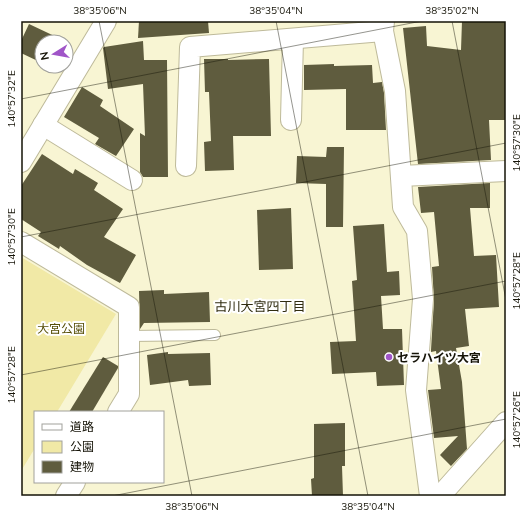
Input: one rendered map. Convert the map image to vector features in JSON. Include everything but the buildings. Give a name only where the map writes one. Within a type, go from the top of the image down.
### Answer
[{"type":"street","points":[[21,162],[106,21]]},
{"type":"street","points":[[186,166],[190,47],[293,39],[384,26],[396,90],[403,207],[417,231],[423,299],[416,390],[430,496]]},
{"type":"street","points":[[291,120],[293,39]]},
{"type":"street","points":[[44,125],[132,180]]},
{"type":"street","points":[[401,176],[506,171]]},
{"type":"street","points":[[21,242],[129,307],[129,394],[119,411]]},
{"type":"street","points":[[440,496],[506,422]]},
{"type":"street","points":[[66,496],[74,483]]},
{"type":"lane","points":[[129,336],[215,335]]},
{"type":"green space","name":"大宮公園","points":[[21,257],[116,314],[58,411],[34,411],[34,450],[21,471]]},
{"type":"place","name":"セラハイツ大宮","points":[[389,357]]},
{"type":"district","name":"古川大宮四丁目","points":[[260,306]]}]
